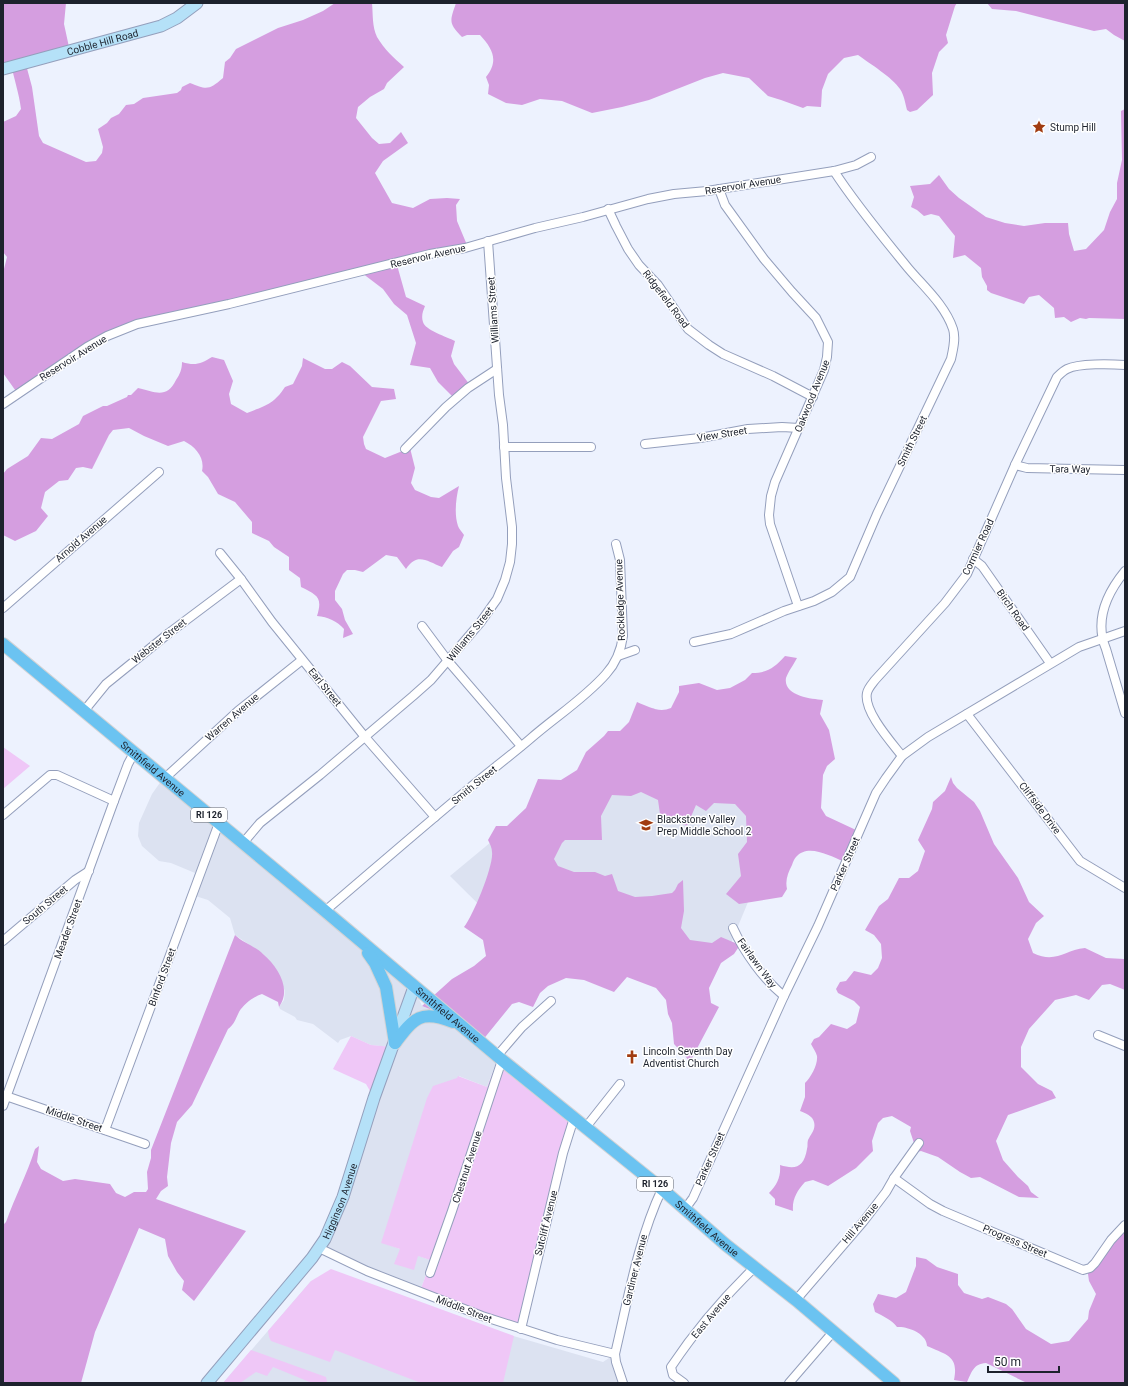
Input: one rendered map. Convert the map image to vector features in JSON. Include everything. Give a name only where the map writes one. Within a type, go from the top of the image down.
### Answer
[{"type":"main road","name":"Smithfield Avenue","points":[[3,644],[326,910],[414,987],[662,1189],[726,1245],[796,1300],[894,1383]]},
{"type":"main road","points":[[362,942],[386,987],[395,1043]]},
{"type":"main road","points":[[395,1043],[406,1028],[420,1017],[439,1017],[460,1025]]},
{"type":"street","name":"Cobble Hill Road","points":[[3,69],[161,26],[177,18],[197,3]]},
{"type":"street","name":"Reservoir Avenue","points":[[3,404],[87,347],[127,327],[137,324],[229,304],[430,254],[465,248],[648,199],[834,171],[856,165],[871,157]]},
{"type":"street","name":"Smith Street","points":[[694,642],[731,634],[798,606],[814,601],[832,592],[850,577],[877,514],[951,359],[954,346],[954,330],[945,313],[854,202],[834,171]]},
{"type":"street","name":"Oakwood Avenue","points":[[719,189],[725,205],[754,246],[816,318],[827,337],[829,347],[824,370],[775,482],[771,496],[769,515],[772,534],[798,606]]},
{"type":"street","name":"Ridgefield Road","points":[[608,209],[628,249],[639,265],[662,291],[688,329],[723,354],[773,376],[813,397]]},
{"type":"street","name":"Williams Street","points":[[243,843],[260,823],[365,737],[431,680],[480,623],[497,599],[505,580],[510,562],[512,527],[497,369],[488,241]]},
{"type":"street","name":"Cormier Road","points":[[902,756],[872,714],[868,704],[867,694],[875,680],[945,603],[966,574],[1057,377],[1062,372],[1073,366],[1104,364],[1125,365]]},
{"type":"street","points":[[405,450],[446,407],[468,388],[497,369]]},
{"type":"street","name":"View Street","points":[[645,444],[700,438],[748,429],[782,427],[799,428]]},
{"type":"street","points":[[504,448],[591,447]]},
{"type":"street","name":"Tara Way","points":[[1015,466],[1027,468],[1125,470]]},
{"type":"street","name":"Arnold Avenue","points":[[3,608],[159,472]]},
{"type":"street","name":"Rockledge Avenue","points":[[616,544],[620,560],[623,624],[622,646],[618,656]]},
{"type":"street","name":"Earl Street","points":[[220,553],[241,578],[272,622],[302,660],[365,737],[435,817]]},
{"type":"street","name":"Birch Road","points":[[974,559],[982,566],[1050,663]]},
{"type":"street","points":[[1125,571],[1107,597],[1101,617],[1102,639],[1123,701],[1125,713]]},
{"type":"street","name":"Webster Street","points":[[84,711],[106,684],[169,633],[241,578]]},
{"type":"street","points":[[422,626],[448,661],[521,746]]},
{"type":"street","name":"Parker Street","points":[[686,1209],[693,1198],[784,996],[818,926],[876,793],[902,756],[928,737],[1050,663],[1079,647],[1125,631]]},
{"type":"street","points":[[618,656],[635,650]]},
{"type":"street","name":"Smith Street","points":[[326,910],[435,817],[588,692],[606,674],[618,656]]},
{"type":"street","name":"Warren Avenue","points":[[165,778],[238,711],[302,660]]},
{"type":"street","name":"Cliffside Drive","points":[[967,714],[1080,861],[1125,888]]},
{"type":"street","name":"Meader Street","points":[[3,1106],[5,1095],[114,802],[134,753]]},
{"type":"street","points":[[3,815],[50,775],[57,775],[114,802]]},
{"type":"street","name":"Binford Street","points":[[105,1130],[219,823]]},
{"type":"street","name":"South Street","points":[[3,941],[75,880],[89,871]]},
{"type":"street","name":"Fairlawn Way","points":[[733,928],[768,981],[784,996]]},
{"type":"street","name":"Higginson Avenue","points":[[207,1383],[312,1258],[325,1239],[343,1197],[374,1098],[414,987]]},
{"type":"street","points":[[500,1058],[522,1027],[551,1001]]},
{"type":"street","points":[[1098,1035],[1125,1046]]},
{"type":"street","name":"Chestnut Avenue","points":[[430,1273],[452,1211],[500,1058]]},
{"type":"street","points":[[586,1127],[620,1084]]},
{"type":"street","name":"Middle Street","points":[[5,1095],[145,1144]]},
{"type":"street","name":"Sutcliff Avenue","points":[[521,1329],[563,1154],[574,1118]]},
{"type":"street","name":"Hill Avenue","points":[[796,1300],[886,1192],[919,1143]]},
{"type":"street","name":"Progress Street","points":[[894,1178],[930,1204],[943,1211],[1083,1270],[1090,1268],[1095,1263],[1111,1240],[1125,1226]]},
{"type":"street","name":"Gardiner Avenue","points":[[615,1354],[640,1247],[652,1210],[662,1189]]},
{"type":"street","name":"Middle Street","points":[[319,1248],[367,1271],[482,1316],[557,1340],[615,1354]]},
{"type":"street","name":"East Avenue","points":[[684,1383],[673,1375],[671,1369],[677,1358],[692,1338],[755,1267]]},
{"type":"street","points":[[789,1383],[832,1332]]},
{"type":"street","points":[[615,1354],[623,1383]]},
{"type":"shaded area","points":[[3,3],[66,3],[64,24],[69,47],[25,61],[32,87],[39,136],[43,143],[86,162],[96,161],[102,153],[103,147],[98,129],[107,123],[111,118],[119,114],[126,105],[134,104],[143,98],[177,93],[182,87],[190,83],[204,88],[211,87],[223,78],[225,62],[230,58],[236,49],[278,28],[303,20],[323,11],[335,3],[372,3],[373,25],[377,37],[393,57],[404,67],[387,83],[384,89],[370,97],[358,107],[356,118],[372,138],[379,144],[390,143],[401,132],[408,143],[383,161],[375,173],[392,203],[413,208],[430,199],[460,199],[456,205],[457,221],[467,245],[397,265],[406,297],[425,306],[422,320],[425,325],[428,328],[455,341],[451,356],[454,364],[470,385],[456,400],[438,382],[430,368],[410,365],[416,343],[407,315],[394,304],[383,289],[362,273],[133,326],[106,338],[18,394],[3,373],[3,273],[7,257],[3,252],[3,122],[16,116],[21,109],[11,64],[3,66]]},
{"type":"shaded area","points":[[456,3],[957,3],[946,35],[948,43],[939,52],[932,73],[933,95],[917,110],[910,112],[907,110],[900,89],[897,85],[858,55],[844,58],[828,74],[822,90],[821,107],[807,106],[803,108],[768,96],[749,78],[723,73],[705,78],[649,100],[592,113],[562,101],[540,99],[522,105],[506,103],[488,94],[489,85],[486,77],[492,66],[493,55],[488,45],[480,35],[467,35],[462,37],[454,28],[452,25],[452,14]]},
{"type":"shaded area","points":[[987,3],[1125,3],[1125,41],[1106,29],[1094,31],[1016,11],[992,9]]},
{"type":"shaded area","points":[[1125,109],[1125,319],[1080,318],[1071,322],[1064,317],[1055,318],[1054,308],[1039,295],[1029,297],[1024,304],[991,293],[987,290],[987,286],[982,277],[981,268],[965,255],[953,258],[955,236],[939,216],[931,214],[924,216],[911,207],[914,197],[910,186],[930,184],[939,175],[949,189],[959,198],[986,217],[1005,223],[1024,226],[1045,223],[1068,223],[1069,234],[1074,251],[1086,249],[1104,230],[1110,212],[1117,199],[1117,183],[1122,160],[1121,111]]},
{"type":"shaded area","points":[[212,357],[224,360],[233,381],[229,394],[231,404],[247,413],[269,404],[285,387],[293,384],[302,366],[303,358],[325,369],[332,369],[342,362],[350,366],[372,387],[394,389],[396,399],[381,401],[363,437],[366,449],[385,458],[410,448],[415,468],[411,483],[415,490],[431,497],[439,498],[459,486],[456,501],[456,516],[458,527],[464,535],[459,547],[453,551],[442,567],[422,559],[418,559],[410,564],[406,569],[397,557],[386,555],[363,572],[347,570],[343,574],[335,591],[335,600],[342,609],[345,620],[353,634],[343,638],[344,629],[341,626],[325,617],[317,616],[319,601],[315,595],[301,587],[300,578],[289,570],[289,557],[274,547],[269,541],[252,533],[252,522],[235,502],[218,494],[208,477],[202,471],[203,466],[201,457],[192,446],[184,441],[168,446],[129,428],[113,430],[92,469],[83,467],[76,468],[68,480],[59,481],[45,492],[41,508],[48,516],[36,531],[15,541],[3,535],[3,474],[7,469],[28,456],[41,438],[52,439],[79,424],[83,416],[103,406],[107,406],[127,397],[128,395],[131,395],[138,388],[160,393],[165,392],[169,390],[180,374],[182,362],[198,364]]},
{"type":"shaded area","points":[[785,656],[797,658],[786,678],[786,684],[789,689],[793,693],[805,697],[823,700],[820,714],[829,730],[835,759],[827,766],[823,775],[821,808],[826,816],[856,830],[843,861],[819,852],[807,851],[801,853],[796,857],[787,877],[787,889],[782,897],[739,904],[726,894],[741,876],[738,854],[747,842],[746,816],[735,804],[714,803],[706,811],[696,805],[687,826],[660,814],[658,800],[641,792],[631,796],[612,795],[601,816],[602,840],[565,840],[554,859],[558,866],[574,872],[595,872],[605,876],[612,874],[618,891],[635,897],[672,893],[678,884],[683,880],[684,911],[681,928],[690,940],[712,943],[721,937],[740,945],[734,954],[721,963],[709,988],[711,1003],[719,1007],[692,1058],[688,1060],[674,1044],[672,1023],[668,1014],[666,1000],[656,988],[627,977],[614,992],[584,980],[566,978],[548,986],[540,993],[533,1007],[519,1002],[512,1004],[482,1041],[435,1011],[422,1006],[452,979],[474,966],[486,956],[483,940],[464,927],[477,902],[490,868],[492,850],[488,840],[496,826],[507,826],[526,808],[538,779],[561,780],[577,770],[586,752],[608,731],[620,731],[629,722],[637,702],[658,710],[671,708],[679,692],[679,686],[699,683],[717,690],[730,688],[745,680],[752,673],[758,673],[771,669]]},
{"type":"shaded area","name":"Blackstone Valley Prep Middle School 2","points":[[653,708],[801,774],[724,960],[552,977],[450,876]]},
{"type":"shaded area","points":[[3,747],[30,766],[3,789]]},
{"type":"shaded area","points":[[164,777],[415,987],[422,1006],[435,1011],[498,1057],[487,1087],[459,1076],[389,1245],[430,1260],[430,1264],[420,1291],[319,1248],[339,1205],[390,1047],[371,1045],[351,1036],[340,1040],[338,1043],[313,1024],[297,1020],[295,1017],[280,1009],[279,1007],[284,1000],[285,991],[273,965],[263,954],[235,935],[230,918],[208,900],[189,894],[195,873],[171,863],[159,861],[142,846],[138,836],[139,823],[152,794]]},
{"type":"shaded area","points":[[951,777],[957,788],[974,802],[980,811],[994,844],[1018,878],[1029,902],[1044,916],[1036,923],[1028,939],[1033,953],[1041,956],[1054,957],[1085,948],[1106,958],[1125,958],[1125,990],[1110,984],[1102,985],[1089,1000],[1076,995],[1055,1000],[1029,1029],[1021,1047],[1021,1067],[1038,1084],[1052,1091],[1056,1098],[1008,1115],[996,1141],[1003,1160],[1028,1186],[1031,1192],[1039,1198],[1019,1197],[980,1177],[971,1178],[938,1157],[921,1151],[917,1152],[910,1131],[911,1127],[892,1116],[883,1118],[878,1123],[872,1141],[873,1151],[856,1168],[828,1186],[813,1180],[805,1182],[796,1195],[793,1203],[793,1211],[775,1205],[775,1199],[769,1193],[778,1180],[780,1165],[795,1167],[804,1160],[808,1140],[814,1127],[812,1118],[800,1111],[805,1097],[805,1083],[814,1071],[817,1059],[817,1054],[811,1044],[814,1039],[819,1037],[831,1024],[847,1029],[856,1023],[860,1007],[854,1001],[838,993],[836,989],[840,982],[846,981],[854,971],[871,975],[878,968],[882,958],[881,944],[874,935],[865,930],[879,906],[888,899],[899,878],[909,878],[918,871],[925,851],[918,840],[932,809],[933,802],[945,791]]},
{"type":"shaded area","points":[[235,935],[260,951],[274,965],[282,979],[284,986],[283,1000],[279,1007],[278,1002],[262,994],[255,997],[243,1006],[228,1029],[192,1105],[177,1122],[171,1143],[167,1177],[168,1186],[161,1191],[156,1199],[246,1231],[194,1301],[182,1290],[184,1281],[168,1256],[165,1239],[139,1228],[95,1332],[81,1383],[3,1383],[3,1225],[6,1222],[35,1149],[39,1146],[37,1162],[41,1169],[63,1181],[75,1179],[110,1184],[116,1193],[125,1197],[134,1192],[146,1192],[148,1189],[147,1172],[151,1158],[151,1150]]},
{"type":"shaded area","points":[[351,1036],[371,1045],[393,1047],[374,1098],[366,1084],[333,1069]]},
{"type":"shaded area","points":[[499,1057],[574,1118],[521,1329],[420,1291],[430,1264],[430,1260],[418,1256],[414,1270],[394,1264],[400,1249],[381,1243],[427,1098],[433,1086],[457,1078],[458,1076],[487,1087]]},
{"type":"shaded area","points":[[1125,1221],[1125,1383],[1027,1383],[986,1363],[976,1367],[967,1382],[954,1380],[955,1365],[950,1357],[927,1346],[924,1338],[920,1334],[911,1329],[897,1327],[890,1320],[875,1312],[873,1304],[878,1294],[896,1298],[906,1292],[916,1266],[916,1257],[926,1259],[937,1267],[958,1274],[958,1285],[964,1293],[982,1299],[988,1297],[1006,1304],[1012,1309],[1026,1329],[1051,1344],[1069,1341],[1088,1319],[1089,1311],[1096,1294],[1089,1281],[1087,1267],[1109,1236]]},
{"type":"shaded area","points":[[331,1269],[514,1336],[503,1383],[421,1383],[335,1350],[330,1362],[271,1341],[268,1331],[311,1281]]},
{"type":"shaded area","points":[[311,1281],[603,1362],[615,1354],[620,1383],[223,1383]]},
{"type":"shaded area","points":[[251,1350],[326,1377],[327,1382],[312,1383],[273,1367],[267,1376],[256,1372],[240,1383],[223,1383]]},
{"type":"place","name":"Stump Hill","points":[[1039,127]]},
{"type":"place","name":"Blackstone Valley Prep Middle School 2","points":[[646,825]]},
{"type":"place","name":"Lincoln Seventh Day Adventist Church","points":[[632,1057]]}]
